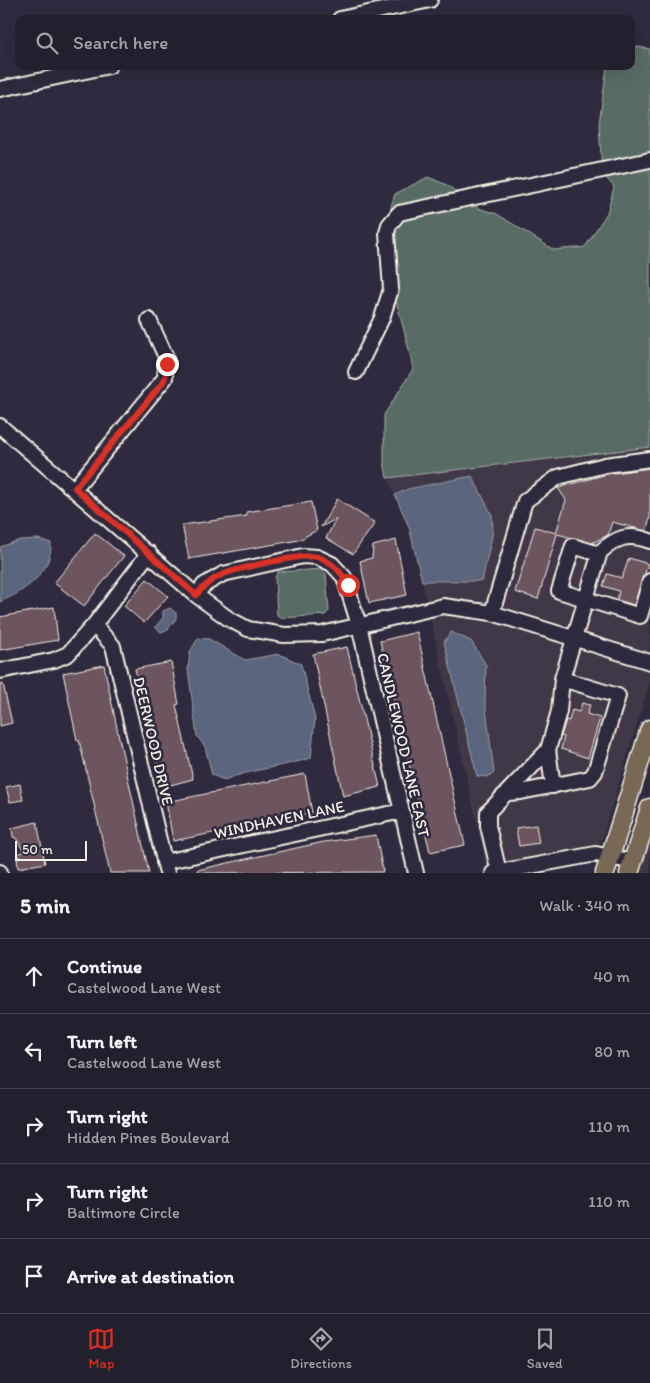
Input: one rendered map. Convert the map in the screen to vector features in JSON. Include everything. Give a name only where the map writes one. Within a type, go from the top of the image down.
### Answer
[{"type":"main road","points":[[605,873],[650,729]]},
{"type":"main road","points":[[631,868],[650,808]]},
{"type":"street","points":[[359,15],[430,0]]},
{"type":"street","points":[[0,89],[90,70]]},
{"type":"street","points":[[356,372],[382,318],[391,289],[387,233],[389,225],[400,213],[650,160]]},
{"type":"street","points":[[75,488],[165,378],[166,357],[149,320]]},
{"type":"street","points":[[0,426],[75,488],[196,595],[229,619],[248,628],[284,636],[322,634],[443,606],[492,613],[650,662]]},
{"type":"street","points":[[492,613],[525,501],[558,477],[605,465],[650,459]]},
{"type":"street","points":[[553,786],[548,750],[560,711],[562,679],[599,554],[613,540],[624,537],[639,537],[650,541]]},
{"type":"street","points":[[599,554],[573,546],[559,591],[640,616],[650,581]]},
{"type":"street","points":[[0,671],[54,660],[68,654],[94,625],[149,553]]},
{"type":"street","name":"CANDLEWOOD LANE EAST","points":[[196,595],[204,585],[223,574],[303,556],[317,557],[332,564],[344,577],[358,625],[416,873]]},
{"type":"street","name":"DEERWOOD DRIVE","points":[[94,625],[113,646],[165,867]]},
{"type":"street","points":[[508,792],[553,786],[590,778],[593,775],[618,696],[562,679]]},
{"type":"street","points":[[548,750],[492,807],[487,818],[496,872],[585,854],[610,855],[631,868]]},
{"type":"street","name":"WINDHAVEN LANE","points":[[165,867],[402,811]]},
{"type":"shaded area","points":[[650,447],[650,682],[601,842],[570,859],[488,873],[422,581],[458,582],[408,489],[395,495],[387,478]],"holes":[[[471,641],[486,665],[485,700],[494,772]]]},
{"type":"shaded area","points":[[650,833],[650,873],[638,873]]},
{"type":"green space","points":[[635,47],[650,49],[650,447],[387,478],[384,462],[384,415],[413,369],[394,294],[387,256],[388,220],[395,194],[428,177],[447,185],[478,208],[497,214],[554,250],[585,247],[607,213],[614,187],[602,173],[599,124],[606,70],[635,70]]},
{"type":"green space","points":[[321,569],[326,574],[329,611],[325,615],[282,618],[277,615],[275,577],[278,572]]},
{"type":"water","points":[[472,476],[492,515],[493,531],[482,581],[422,581],[409,527],[395,495],[408,489]]},
{"type":"water","points":[[38,539],[51,543],[50,554],[42,572],[19,592],[0,602],[0,547],[20,540]]},
{"type":"water","points":[[170,608],[176,613],[176,619],[167,630],[161,632],[155,627],[163,618],[163,611]]},
{"type":"water","points":[[451,632],[471,641],[486,665],[485,700],[494,773],[487,777],[477,776],[444,642]]},
{"type":"water","points":[[198,638],[209,639],[245,660],[279,654],[301,664],[315,719],[311,758],[245,773],[224,780],[212,775],[205,747],[197,736],[188,669],[190,652]]},
{"type":"building","points":[[650,468],[650,518],[646,531],[612,522],[608,535],[592,543],[557,534],[538,599],[515,592],[535,527],[556,533],[566,500],[558,488],[607,474]]},
{"type":"building","points":[[337,499],[375,523],[353,554],[326,538],[336,519],[321,527]]},
{"type":"building","points":[[311,502],[317,530],[299,540],[189,559],[182,525],[247,516],[246,512]]},
{"type":"building","points":[[95,533],[124,556],[84,606],[54,583]]},
{"type":"building","points":[[396,540],[407,595],[369,603],[360,561],[372,558],[373,546]]},
{"type":"building","points":[[629,558],[648,564],[634,605],[617,600],[619,591],[603,586],[607,574],[622,578]]},
{"type":"building","points":[[147,579],[168,596],[144,623],[124,606]]},
{"type":"building","points":[[54,607],[58,640],[0,650],[0,617]]},
{"type":"building","points":[[417,632],[465,845],[430,852],[380,641]]},
{"type":"building","points":[[347,647],[380,787],[343,796],[313,654]]},
{"type":"building","points":[[171,662],[179,704],[176,705],[193,779],[163,787],[135,669]]},
{"type":"building","points":[[104,665],[149,873],[110,873],[79,740],[77,740],[63,673]]},
{"type":"building","points":[[0,684],[3,684],[12,723],[0,726]]},
{"type":"building","points":[[582,703],[590,705],[587,714],[600,718],[588,758],[561,749],[564,737],[561,736],[566,720],[569,721],[572,710],[579,712]]},
{"type":"building","points":[[305,774],[312,813],[173,841],[166,802]]},
{"type":"building","points":[[20,784],[23,800],[10,802],[6,787]]},
{"type":"building","points":[[37,822],[45,863],[18,868],[17,859],[20,857],[19,853],[24,852],[16,838],[13,837],[12,828]]},
{"type":"building","points":[[536,825],[539,843],[519,846],[516,828]]},
{"type":"building","points":[[376,835],[383,872],[197,873],[197,870],[324,842]]},
{"type":"route","points":[[167,364],[165,378],[161,385],[75,488],[196,595],[204,585],[223,574],[303,556],[317,557],[332,564],[344,577],[348,585]]}]
